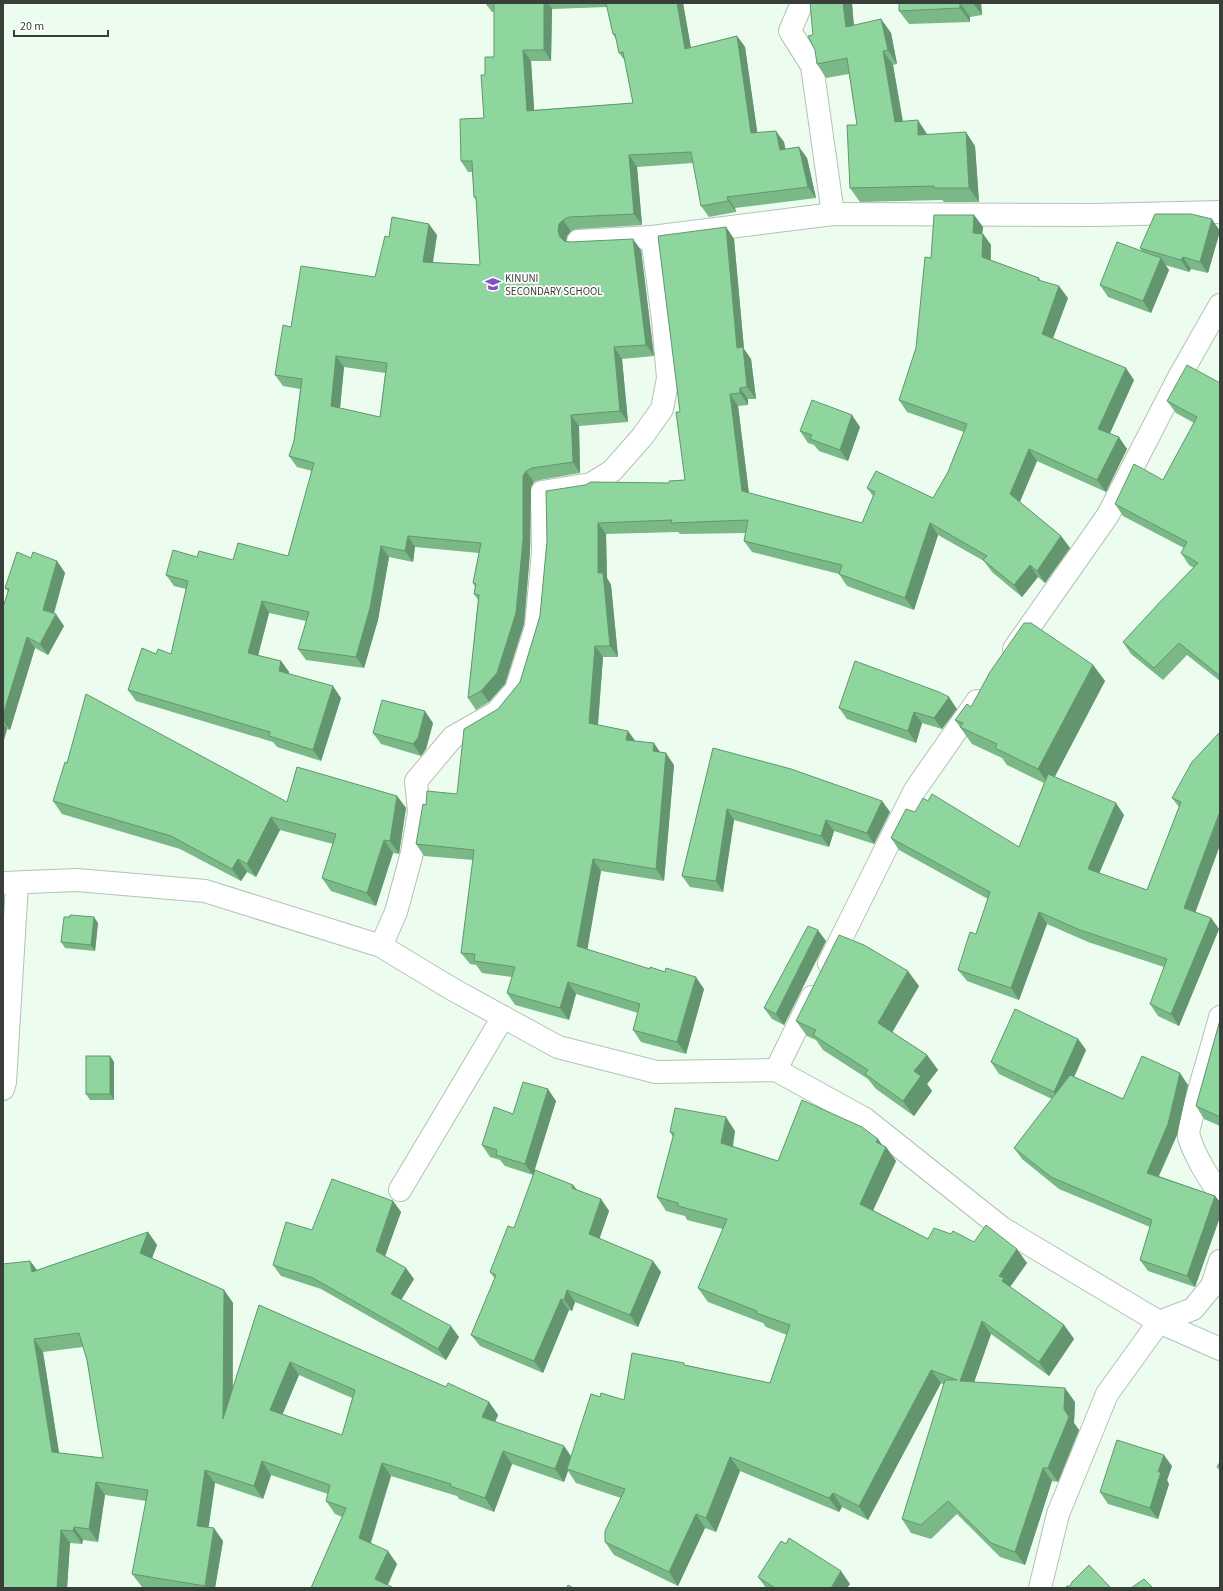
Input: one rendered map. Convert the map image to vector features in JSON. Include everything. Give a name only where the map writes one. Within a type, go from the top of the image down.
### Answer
[{"type":"street","points":[[802,3],[790,31],[812,66],[833,214]]},
{"type":"street","points":[[578,241],[652,237],[833,214],[1094,215],[1220,212]]},
{"type":"street","points":[[381,946],[396,912],[412,853],[419,812],[416,781],[453,737],[497,712],[516,690],[536,627],[543,552],[542,492],[591,484],[612,471],[642,437],[662,409],[668,378],[663,320],[652,237]]},
{"type":"street","points":[[1005,662],[1108,515],[1178,379],[1220,305]]},
{"type":"street","points":[[776,1070],[915,790],[987,688]]},
{"type":"street","points":[[3,1089],[5,1082],[10,883],[77,880],[205,891],[381,946],[452,989],[558,1047],[656,1072],[776,1070],[865,1119],[1002,1228],[1159,1322],[1220,1349]]},
{"type":"street","points":[[400,1190],[503,1017]]},
{"type":"street","points":[[1220,1017],[1188,1136],[1210,1181],[1220,1193]]},
{"type":"street","points":[[1040,1588],[1058,1514],[1107,1394],[1159,1322],[1193,1309],[1212,1286],[1220,1261]]},
{"type":"building","points":[[494,3],[544,3],[544,50],[523,50],[527,111],[633,103],[623,52],[619,53],[606,3],[677,3],[685,49],[737,36],[751,133],[776,131],[780,150],[799,147],[808,187],[727,197],[728,201],[701,206],[691,152],[629,155],[634,214],[569,217],[559,224],[558,231],[560,237],[564,241],[633,239],[646,345],[614,347],[620,411],[571,415],[573,462],[532,468],[526,471],[523,476],[523,540],[516,613],[497,673],[481,691],[468,698],[479,595],[474,594],[476,584],[473,583],[481,543],[408,536],[405,551],[381,546],[370,608],[356,657],[298,649],[309,612],[262,601],[248,653],[281,661],[279,671],[333,686],[313,750],[269,736],[270,732],[128,690],[142,648],[156,654],[158,649],[171,654],[188,581],[166,575],[173,550],[197,557],[199,551],[233,560],[238,543],[288,556],[314,463],[289,456],[294,441],[302,379],[275,375],[283,325],[291,327],[301,266],[375,277],[385,236],[389,237],[392,217],[429,224],[423,262],[480,265],[476,197],[474,197],[472,161],[461,161],[460,119],[484,118],[481,75],[485,75],[485,57],[494,57]],"holes":[[[336,356],[387,363],[380,417],[331,406]]]},
{"type":"building","points":[[810,3],[843,3],[846,27],[881,19],[888,50],[883,51],[895,122],[918,120],[918,135],[966,132],[969,188],[934,188],[934,186],[850,188],[847,125],[857,125],[847,58],[817,64],[815,50],[808,36],[813,35]]},
{"type":"building","points":[[899,3],[960,3],[960,8],[899,11]]},
{"type":"building","points":[[1155,214],[1191,214],[1212,219],[1200,262],[1183,257],[1181,260],[1140,248]]},
{"type":"building","points":[[934,215],[974,215],[973,233],[983,234],[982,257],[1039,278],[1038,280],[1059,286],[1042,334],[1126,368],[1098,429],[1119,437],[1097,480],[1029,449],[1010,494],[1061,536],[1037,571],[1030,565],[1014,585],[983,560],[987,556],[930,523],[905,598],[839,574],[842,565],[744,541],[748,520],[671,523],[672,520],[598,523],[598,573],[603,573],[610,646],[595,646],[589,723],[628,731],[626,740],[654,743],[653,751],[666,753],[656,869],[593,859],[577,946],[650,969],[650,967],[665,972],[666,968],[696,977],[677,1042],[633,1030],[640,1004],[568,982],[560,1008],[507,993],[515,967],[474,961],[475,954],[461,953],[474,850],[416,844],[423,804],[426,805],[427,791],[457,794],[464,729],[498,709],[520,682],[540,616],[547,541],[546,491],[585,485],[591,482],[669,483],[669,481],[685,480],[676,412],[680,412],[658,236],[726,227],[737,348],[743,347],[747,387],[740,388],[740,393],[730,394],[742,491],[862,523],[875,492],[867,488],[876,471],[933,498],[948,472],[967,424],[899,400],[916,348],[925,257],[931,258]]},
{"type":"building","points":[[1117,242],[1161,258],[1143,301],[1100,285]]},
{"type":"building","points":[[1187,365],[1220,383],[1220,676],[1179,643],[1154,668],[1123,642],[1198,563],[1181,553],[1187,542],[1115,504],[1134,464],[1163,480],[1197,417],[1167,401]]},
{"type":"building","points":[[812,400],[852,415],[840,450],[810,439],[812,435],[800,431]]},
{"type":"building","points":[[17,552],[31,558],[33,552],[57,561],[43,610],[56,614],[40,644],[27,637],[3,715],[3,607],[9,589],[5,588]]},
{"type":"building","points":[[1024,623],[1031,623],[1093,665],[1038,769],[995,748],[997,744],[960,727],[963,723],[955,720],[967,704],[971,707],[990,672]]},
{"type":"building","points":[[855,661],[949,697],[934,718],[914,712],[908,731],[839,708]]},
{"type":"building","points":[[86,694],[287,802],[297,767],[397,796],[390,841],[384,840],[367,893],[322,878],[336,834],[271,817],[247,864],[238,859],[232,869],[171,836],[53,801],[65,762],[67,763]]},
{"type":"building","points":[[382,700],[425,711],[418,738],[413,744],[373,733]]},
{"type":"building","points":[[1220,732],[1220,814],[1184,908],[1211,918],[1171,1014],[1150,1004],[1167,959],[1080,930],[1039,912],[1011,988],[958,970],[970,932],[976,934],[990,892],[891,838],[906,809],[915,812],[923,798],[928,801],[932,794],[1019,847],[1048,774],[1116,803],[1088,869],[1147,890],[1181,802],[1172,798],[1192,762]]},
{"type":"building","points":[[713,748],[791,769],[882,801],[867,833],[826,820],[821,836],[727,809],[716,881],[682,876]]},
{"type":"building","points":[[70,915],[94,917],[91,945],[61,942],[64,917],[70,917]]},
{"type":"building","points":[[808,926],[818,930],[776,1014],[764,1008]]},
{"type":"building","points":[[839,935],[864,945],[908,971],[878,1023],[927,1055],[914,1071],[921,1076],[903,1101],[865,1074],[868,1070],[813,1035],[816,1030],[796,1021]]},
{"type":"building","points":[[1015,1009],[1078,1039],[1054,1092],[991,1062]]},
{"type":"building","points":[[1220,1020],[1220,1117],[1196,1106]]},
{"type":"building","points":[[86,1056],[110,1056],[110,1094],[86,1094]]},
{"type":"building","points":[[1142,1056],[1180,1073],[1168,1124],[1147,1173],[1215,1196],[1187,1276],[1140,1260],[1152,1220],[1051,1177],[1014,1148],[1070,1075],[1123,1099]]},
{"type":"building","points":[[523,1082],[548,1089],[525,1164],[496,1155],[497,1150],[482,1145],[494,1107],[513,1114]]},
{"type":"building","points":[[802,1100],[862,1127],[878,1139],[876,1142],[886,1147],[860,1204],[928,1239],[934,1228],[951,1234],[953,1231],[974,1242],[986,1225],[1017,1249],[999,1276],[1004,1278],[1002,1281],[1064,1325],[1039,1362],[982,1321],[960,1381],[1065,1388],[1064,1409],[1069,1417],[1048,1468],[1043,1468],[1015,1552],[991,1543],[948,1501],[921,1525],[902,1519],[945,1380],[957,1380],[931,1370],[859,1506],[833,1493],[829,1498],[730,1457],[706,1518],[696,1514],[669,1572],[605,1542],[605,1531],[625,1489],[567,1469],[591,1394],[600,1397],[601,1393],[624,1400],[632,1353],[684,1363],[684,1365],[770,1383],[790,1325],[756,1313],[757,1311],[698,1288],[727,1219],[678,1206],[678,1203],[657,1197],[674,1133],[670,1132],[675,1108],[726,1117],[721,1143],[778,1161]]},
{"type":"building","points":[[535,1170],[573,1185],[572,1188],[601,1199],[589,1234],[653,1261],[630,1315],[567,1290],[564,1300],[561,1299],[534,1361],[471,1335],[496,1275],[490,1272],[508,1226],[514,1228]]},
{"type":"building","points":[[332,1179],[393,1201],[376,1251],[406,1268],[391,1294],[451,1326],[438,1349],[313,1278],[273,1265],[286,1222],[312,1230]]},
{"type":"building","points":[[148,1232],[140,1253],[224,1290],[223,1419],[259,1305],[446,1387],[448,1383],[489,1402],[482,1417],[564,1446],[555,1469],[503,1451],[485,1498],[450,1486],[451,1484],[382,1463],[359,1538],[388,1551],[375,1579],[394,1588],[311,1588],[346,1508],[326,1501],[330,1485],[262,1461],[254,1486],[205,1470],[197,1526],[214,1528],[205,1586],[132,1574],[148,1490],[96,1482],[89,1529],[74,1527],[73,1531],[61,1530],[57,1588],[3,1588],[3,1264],[30,1261],[32,1272]],"holes":[[[79,1333],[87,1360],[103,1458],[52,1452],[34,1339]],[[290,1362],[355,1390],[342,1435],[270,1410]]]},
{"type":"building","points":[[1117,1440],[1164,1455],[1158,1472],[1161,1472],[1150,1508],[1100,1492]]},
{"type":"building","points":[[1220,1462],[1220,1469],[1217,1467]]},
{"type":"building","points":[[789,1538],[841,1571],[831,1588],[775,1588],[758,1577],[781,1541],[786,1544]]},
{"type":"building","points":[[1089,1565],[1111,1588],[1065,1588],[1070,1586],[1072,1582]]},
{"type":"building","points":[[1144,1579],[1153,1588],[1131,1588]]},
{"type":"place","name":"KINUNI SECONDARY SCHOOL","points":[[493,284]]}]
